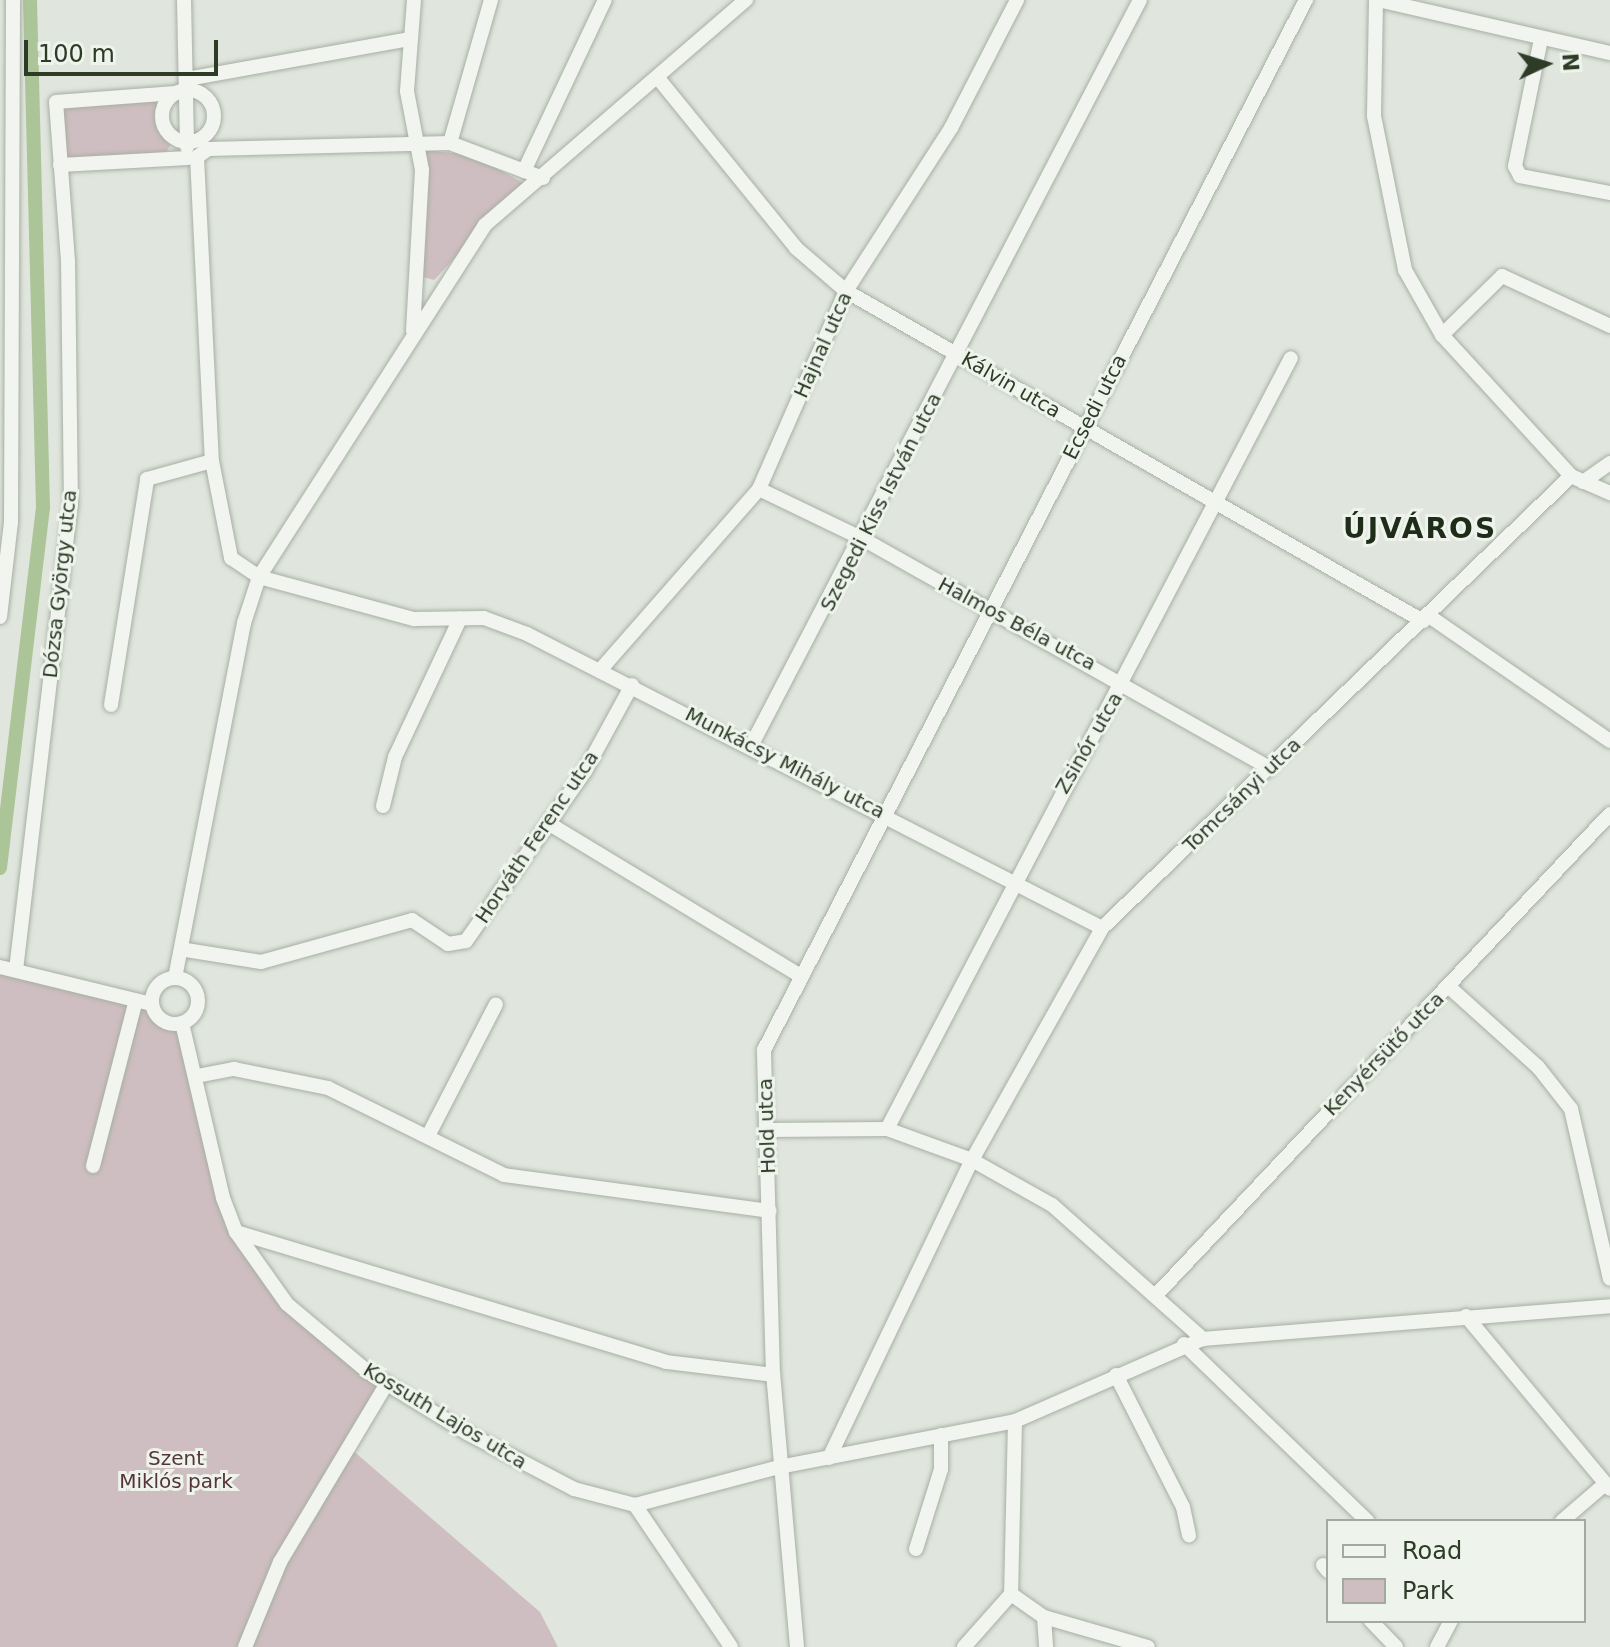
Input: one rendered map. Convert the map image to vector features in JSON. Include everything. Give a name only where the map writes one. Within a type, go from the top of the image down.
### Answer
[{"type":"street","points":[[0,617],[6,522],[13,0]]},
{"type":"street","points":[[412,331],[422,170],[408,56],[414,0]]},
{"type":"street","points":[[450,143],[491,0]]},
{"type":"street","points":[[524,171],[605,0]]},
{"type":"street","points":[[152,1004],[155,989],[175,978],[186,950],[244,623],[259,577],[412,331],[485,225],[746,0]]},
{"type":"street","name":"Hajnal utca","points":[[601,669],[759,489],[846,291],[951,128],[1017,0]]},
{"type":"street","name":"Szegedi Kiss István utca","points":[[751,746],[863,539],[1140,0]]},
{"type":"street","name":"Ecsedi utca","points":[[885,815],[1306,0]]},
{"type":"street","points":[[1610,53],[1377,0],[1374,116],[1391,214],[1405,270],[1442,335],[1577,479],[1610,493]]},
{"type":"street","points":[[185,3],[183,87],[188,149]]},
{"type":"street","points":[[188,149],[169,133],[162,119],[183,87],[238,72],[410,39]]},
{"type":"street","points":[[1541,39],[1515,166],[1520,176],[1610,193]]},
{"type":"street","name":"Kálvin utca","points":[[658,78],[796,248],[846,291],[1212,502],[1426,618],[1610,741]]},
{"type":"street","points":[[60,165],[188,149],[209,131],[214,115],[207,98],[183,87]]},
{"type":"street","name":"Dózsa György utca","points":[[9,969],[71,505],[56,102],[183,87]]},
{"type":"street","points":[[259,577],[231,558],[212,461],[193,168],[215,149],[417,142],[450,143],[543,178]]},
{"type":"street","points":[[1442,335],[1484,287],[1502,276],[1610,326]]},
{"type":"street","points":[[415,290],[436,297]]},
{"type":"street","name":"Zsinór utca","points":[[887,1129],[1012,880],[1124,682],[1212,502],[1291,358]]},
{"type":"street","points":[[111,705],[147,479],[212,461]]},
{"type":"street","name":"Tomcsányi utca","points":[[829,1458],[972,1160],[1102,928],[1426,618],[1577,479],[1610,463]]},
{"type":"street","name":"Halmos Béla utca","points":[[759,489],[863,539],[991,613],[1124,682],[1270,768]]},
{"type":"street","name":"Munkácsy Mihály utca","points":[[259,577],[414,619],[484,618],[601,669],[1102,928]]},
{"type":"street","points":[[383,806],[395,757],[460,619]]},
{"type":"street","name":"Horváth Ferenc utca","points":[[186,950],[261,962],[412,920],[448,944],[466,941],[548,823],[632,685]]},
{"type":"street","name":"Kenyérsütő utca","points":[[1157,1294],[1610,814]]},
{"type":"street","name":"Hold utca","points":[[797,1647],[773,1375],[764,1050],[799,975],[885,815]]},
{"type":"street","points":[[548,823],[799,975]]},
{"type":"street","points":[[9,969],[152,1004],[166,1023],[182,1023],[194,1013],[198,998],[175,978]]},
{"type":"street","points":[[1448,986],[1538,1067],[1571,1109],[1604,1203],[1610,1279]]},
{"type":"street","points":[[93,1166],[136,1000]]},
{"type":"street","points":[[428,1136],[496,1004]]},
{"type":"street","name":"Kossuth Lajos utca","points":[[182,1023],[236,1232],[287,1304],[386,1385],[574,1489],[635,1505]]},
{"type":"street","points":[[197,1076],[234,1069],[293,1078],[363,1099],[504,1175],[770,1211]]},
{"type":"street","points":[[768,1130],[887,1129],[972,1160],[1052,1205],[1157,1294],[1203,1339]]},
{"type":"street","points":[[236,1232],[666,1362],[773,1375]]},
{"type":"street","points":[[731,1647],[635,1505],[779,1467],[1015,1421],[1184,1344],[1203,1339],[1610,1306]]},
{"type":"street","points":[[1466,1316],[1608,1486],[1565,1519]]},
{"type":"street","points":[[1184,1344],[1365,1519]]},
{"type":"street","points":[[1116,1375],[1183,1507],[1189,1535]]},
{"type":"street","points":[[245,1647],[280,1562],[386,1385]]},
{"type":"street","points":[[964,1647],[1011,1594],[1015,1421]]},
{"type":"street","points":[[916,1549],[941,1469],[941,1435]]},
{"type":"street","points":[[1011,1594],[1044,1617],[1148,1647]]},
{"type":"street","points":[[1044,1617],[1046,1647]]},
{"type":"street","points":[[1373,1623],[1396,1647]]},
{"type":"street","points":[[1437,1647],[1450,1623]]},
{"type":"green space","points":[[169,97],[162,119],[175,138],[165,154],[60,165],[56,102]]},
{"type":"green space","points":[[424,150],[473,155],[525,184],[434,280],[420,276]]},
{"type":"green space","name":"Szent Miklós park","points":[[0,975],[52,976],[152,1004],[166,1023],[182,1023],[223,1198],[263,1275],[386,1385],[350,1448],[540,1612],[558,1647],[0,1647]]},
{"type":"waterway","points":[[0,868],[43,507],[30,0]]},
{"type":"district","name":"ÚJVÁROS","points":[[1420,529]]}]
